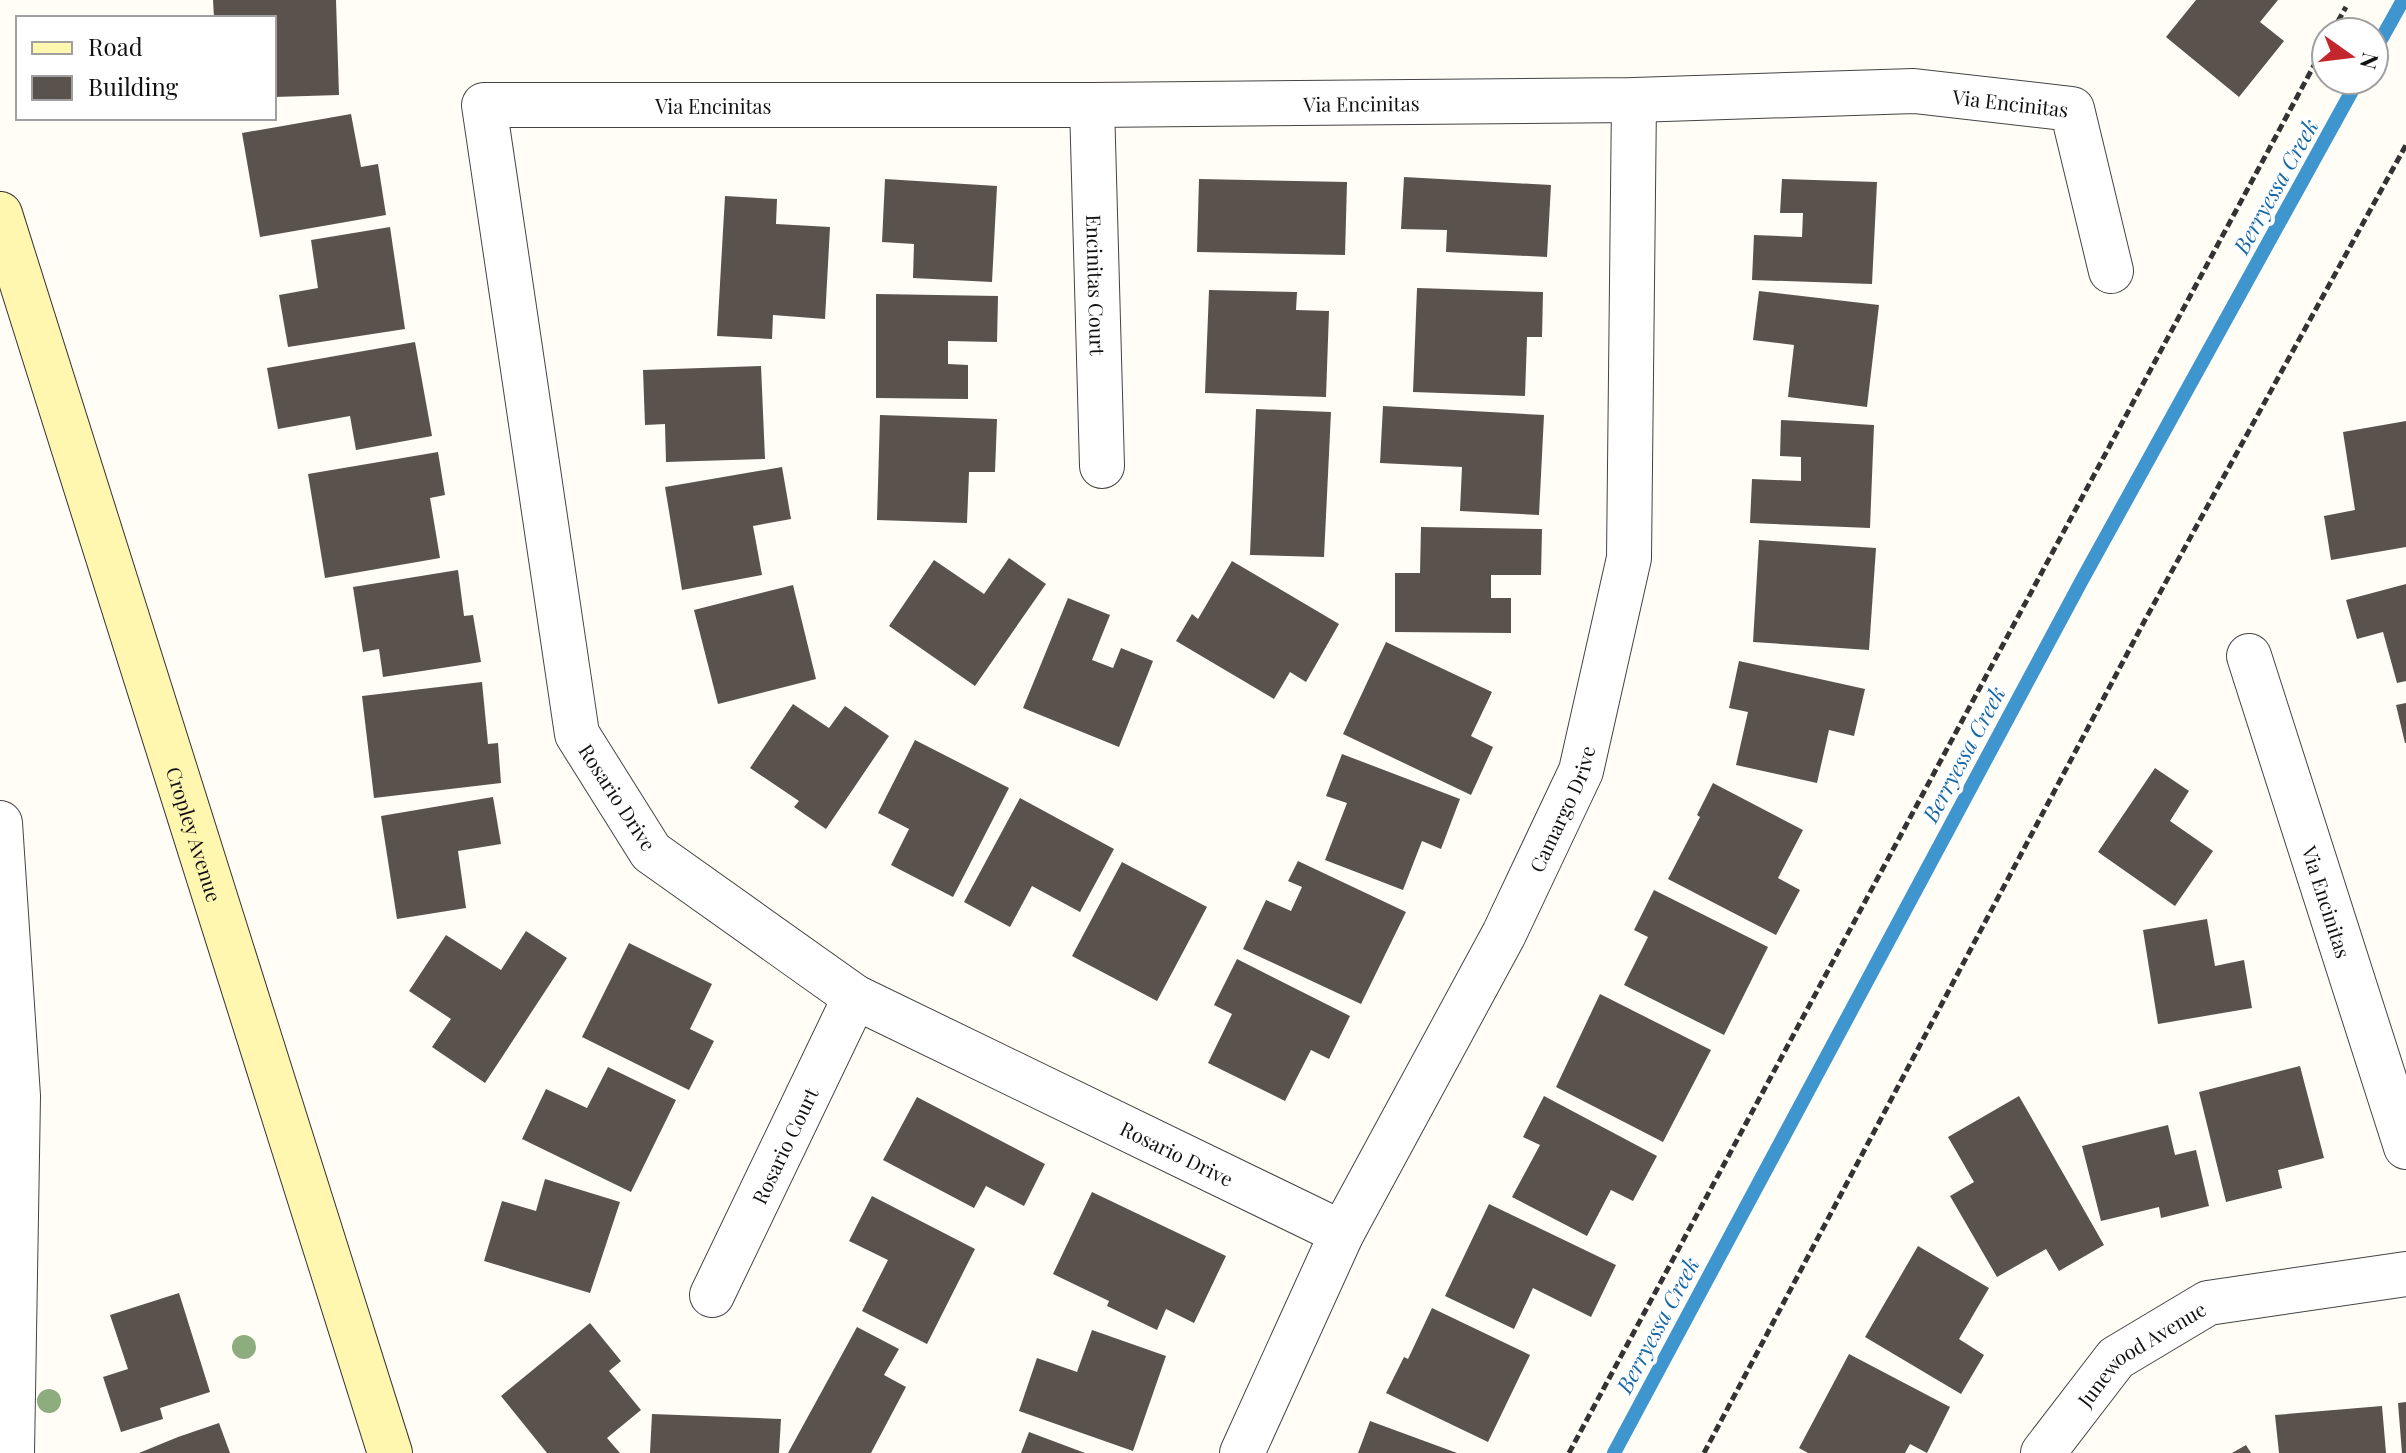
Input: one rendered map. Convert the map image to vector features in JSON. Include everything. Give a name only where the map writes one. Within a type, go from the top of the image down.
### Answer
[{"type":"main road","name":"Cropley Avenue","points":[[0,214],[390,1453]]},
{"type":"street","name":"Via Encinitas","points":[[484,105],[1092,105],[1634,100],[1914,91],[2072,109],[2111,271]]},
{"type":"street","name":"Camargo Drive","points":[[1242,1453],[1342,1233],[1504,934],[1581,771],[1629,558],[1634,100]]},
{"type":"street","name":"Rosario Drive","points":[[484,105],[577,734],[651,852],[855,997],[1342,1233]]},
{"type":"street","name":"Encinitas Court","points":[[1092,105],[1102,466]]},
{"type":"street","name":"Via Encinitas","points":[[2249,656],[2406,1147]]},
{"type":"street","points":[[0,823],[9,1097],[12,1453]]},
{"type":"street","name":"Rosario Court","points":[[712,1295],[855,997]]},
{"type":"street","name":"Junewood Avenue","points":[[2043,1453],[2116,1358],[2208,1303],[2406,1274]]},
{"type":"path","points":[[2341,16],[2346,7]]},
{"type":"path","points":[[1569,1453],[2310,73]]},
{"type":"path","points":[[1704,1453],[2145,620],[2406,145]]},
{"type":"building","points":[[213,0],[336,0],[339,95],[276,97],[276,16],[214,16]]},
{"type":"building","points":[[2196,0],[2278,0],[2260,22],[2284,41],[2239,97],[2166,37]]},
{"type":"building","points":[[351,114],[361,167],[378,164],[386,215],[260,237],[242,133]]},
{"type":"building","points":[[1404,177],[1551,185],[1547,257],[1446,252],[1447,230],[1401,229]]},
{"type":"building","points":[[885,179],[997,186],[992,282],[913,278],[914,244],[882,242]]},
{"type":"building","points":[[1199,179],[1347,182],[1345,255],[1197,252]]},
{"type":"building","points":[[1782,179],[1877,182],[1872,284],[1752,280],[1754,235],[1802,237],[1803,213],[1780,213]]},
{"type":"building","points":[[725,196],[777,199],[776,224],[830,227],[825,319],[773,315],[772,339],[717,336]]},
{"type":"building","points":[[390,227],[405,329],[288,347],[279,295],[318,288],[311,240]]},
{"type":"building","points":[[1417,288],[1543,292],[1542,337],[1527,337],[1525,396],[1413,392]]},
{"type":"building","points":[[1209,290],[1297,292],[1296,310],[1329,311],[1326,397],[1205,393]]},
{"type":"building","points":[[1759,291],[1879,305],[1867,407],[1788,397],[1794,345],[1753,340]]},
{"type":"building","points":[[876,294],[998,296],[997,342],[948,341],[948,364],[968,365],[968,399],[876,398]]},
{"type":"building","points":[[415,342],[432,436],[356,450],[350,416],[278,429],[267,368]]},
{"type":"building","points":[[761,366],[765,459],[666,462],[665,424],[645,425],[643,370]]},
{"type":"building","points":[[1383,406],[1544,415],[1539,515],[1460,511],[1462,467],[1380,463]]},
{"type":"building","points":[[1256,409],[1331,412],[1324,557],[1250,555]]},
{"type":"building","points":[[880,415],[997,419],[995,472],[969,472],[967,523],[877,520]]},
{"type":"building","points":[[1781,420],[1874,425],[1870,528],[1750,523],[1752,479],[1801,481],[1801,457],[1780,456]]},
{"type":"building","points":[[2406,421],[2406,547],[2331,560],[2324,516],[2355,510],[2343,432]]},
{"type":"building","points":[[438,452],[445,495],[430,498],[440,558],[325,578],[308,474]]},
{"type":"building","points":[[782,467],[791,519],[753,526],[762,575],[682,590],[665,487]]},
{"type":"building","points":[[1421,527],[1542,529],[1541,575],[1491,575],[1491,598],[1511,598],[1511,633],[1395,632],[1395,573],[1420,573]]},
{"type":"building","points":[[1759,540],[1876,548],[1869,650],[1753,642]]},
{"type":"building","points":[[1009,558],[1046,584],[975,686],[889,626],[934,560],[984,594]]},
{"type":"building","points":[[1232,561],[1339,624],[1306,682],[1290,672],[1274,699],[1176,641],[1192,614],[1198,619]]},
{"type":"building","points":[[458,570],[464,616],[473,615],[481,662],[383,677],[379,649],[363,652],[353,587]]},
{"type":"building","points":[[2406,584],[2406,681],[2397,683],[2383,632],[2357,639],[2346,600]]},
{"type":"building","points":[[793,585],[816,679],[718,704],[694,610]]},
{"type":"building","points":[[1068,598],[1110,615],[1092,660],[1113,668],[1121,648],[1153,661],[1119,747],[1023,708]]},
{"type":"building","points":[[1386,642],[1492,692],[1471,736],[1493,747],[1471,795],[1343,734]]},
{"type":"building","points":[[1739,661],[1865,689],[1854,736],[1829,730],[1817,783],[1736,765],[1748,712],[1729,708]]},
{"type":"building","points":[[482,682],[488,744],[498,743],[501,783],[374,798],[362,696]]},
{"type":"building","points":[[2406,703],[2406,743],[2405,743],[2396,705]]},
{"type":"building","points":[[793,704],[829,728],[845,706],[889,736],[826,829],[794,807],[799,801],[750,768]]},
{"type":"building","points":[[915,740],[1009,788],[953,897],[891,865],[909,829],[878,813]]},
{"type":"building","points":[[1342,754],[1460,799],[1441,849],[1422,841],[1403,890],[1325,860],[1347,803],[1326,796]]},
{"type":"building","points":[[2155,768],[2189,791],[2170,821],[2213,851],[2175,906],[2098,852]]},
{"type":"building","points":[[1713,783],[1803,830],[1778,878],[1800,890],[1776,935],[1668,879],[1700,817],[1697,815]]},
{"type":"building","points":[[493,797],[501,844],[458,851],[466,908],[397,919],[381,816]]},
{"type":"building","points":[[1020,798],[1114,849],[1080,912],[1032,886],[1010,927],[964,902]]},
{"type":"building","points":[[1298,861],[1406,912],[1361,1004],[1243,949],[1266,900],[1291,911],[1302,887],[1288,881]]},
{"type":"building","points":[[1122,862],[1207,907],[1157,1001],[1072,956]]},
{"type":"building","points":[[1654,890],[1768,947],[1724,1035],[1624,985],[1648,937],[1634,930]]},
{"type":"building","points":[[2207,919],[2215,966],[2244,960],[2252,1008],[2158,1024],[2143,930]]},
{"type":"building","points":[[526,931],[567,958],[485,1083],[432,1047],[451,1019],[409,991],[446,935],[501,970]]},
{"type":"building","points":[[629,943],[712,984],[690,1029],[714,1041],[689,1090],[582,1037]]},
{"type":"building","points":[[1237,959],[1350,1016],[1329,1059],[1311,1050],[1285,1101],[1208,1063],[1232,1014],[1214,1005]]},
{"type":"building","points":[[1600,994],[1711,1050],[1663,1142],[1556,1087]]},
{"type":"building","points":[[2300,1066],[2324,1158],[2278,1170],[2282,1188],[2226,1202],[2199,1092]]},
{"type":"building","points":[[608,1067],[676,1100],[631,1192],[522,1139],[546,1089],[587,1108]]},
{"type":"building","points":[[1544,1096],[1657,1156],[1633,1201],[1611,1190],[1587,1236],[1512,1197],[1540,1145],[1523,1137]]},
{"type":"building","points":[[2019,1096],[2104,1245],[2059,1271],[2046,1249],[1997,1277],[1950,1196],[1974,1182],[1948,1137]]},
{"type":"building","points":[[917,1097],[1045,1164],[1024,1206],[986,1186],[974,1208],[883,1160]]},
{"type":"building","points":[[2168,1125],[2175,1155],[2196,1150],[2209,1206],[2161,1218],[2159,1207],[2101,1221],[2082,1146]]},
{"type":"building","points":[[545,1179],[620,1202],[590,1293],[484,1261],[502,1201],[536,1211]]},
{"type":"building","points":[[1092,1192],[1226,1256],[1194,1323],[1166,1309],[1157,1330],[1107,1306],[1109,1301],[1053,1274]]},
{"type":"building","points":[[872,1196],[975,1249],[927,1344],[862,1311],[888,1260],[849,1241]]},
{"type":"building","points":[[1489,1204],[1616,1265],[1591,1317],[1533,1288],[1514,1329],[1445,1296]]},
{"type":"building","points":[[1918,1246],[1989,1288],[1959,1339],[1984,1355],[1961,1394],[1865,1337]]},
{"type":"building","points":[[179,1293],[210,1392],[160,1408],[163,1419],[121,1432],[103,1377],[128,1369],[110,1315]]},
{"type":"building","points":[[1432,1308],[1530,1355],[1488,1442],[1386,1393],[1404,1357],[1408,1359]]},
{"type":"building","points":[[590,1323],[621,1361],[609,1371],[641,1410],[607,1438],[620,1453],[547,1453],[501,1396]]},
{"type":"building","points":[[857,1327],[899,1349],[884,1375],[906,1387],[871,1453],[788,1453]]},
{"type":"building","points":[[1092,1330],[1166,1356],[1133,1451],[1019,1411],[1037,1358],[1077,1372]]},
{"type":"building","points":[[1849,1354],[1950,1407],[1927,1453],[1910,1444],[1905,1453],[1808,1453],[1799,1448]]},
{"type":"building","points":[[2406,1402],[2406,1453],[2402,1453],[2398,1403]]},
{"type":"building","points":[[2382,1406],[2386,1453],[2279,1453],[2275,1415]]},
{"type":"building","points":[[652,1414],[781,1419],[779,1453],[650,1453]]},
{"type":"building","points":[[1370,1421],[1457,1453],[1358,1453]]},
{"type":"building","points":[[219,1423],[230,1453],[139,1453],[178,1437]]},
{"type":"building","points":[[1029,1432],[1085,1453],[1021,1453]]},
{"type":"building","points":[[2246,1445],[2251,1453],[2232,1453]]},
{"type":"waterway","name":"Berryessa Creek","points":[[2390,23],[2403,0]]},
{"type":"waterway","name":"Berryessa Creek","points":[[1614,1453],[2082,580],[2349,96]]}]
